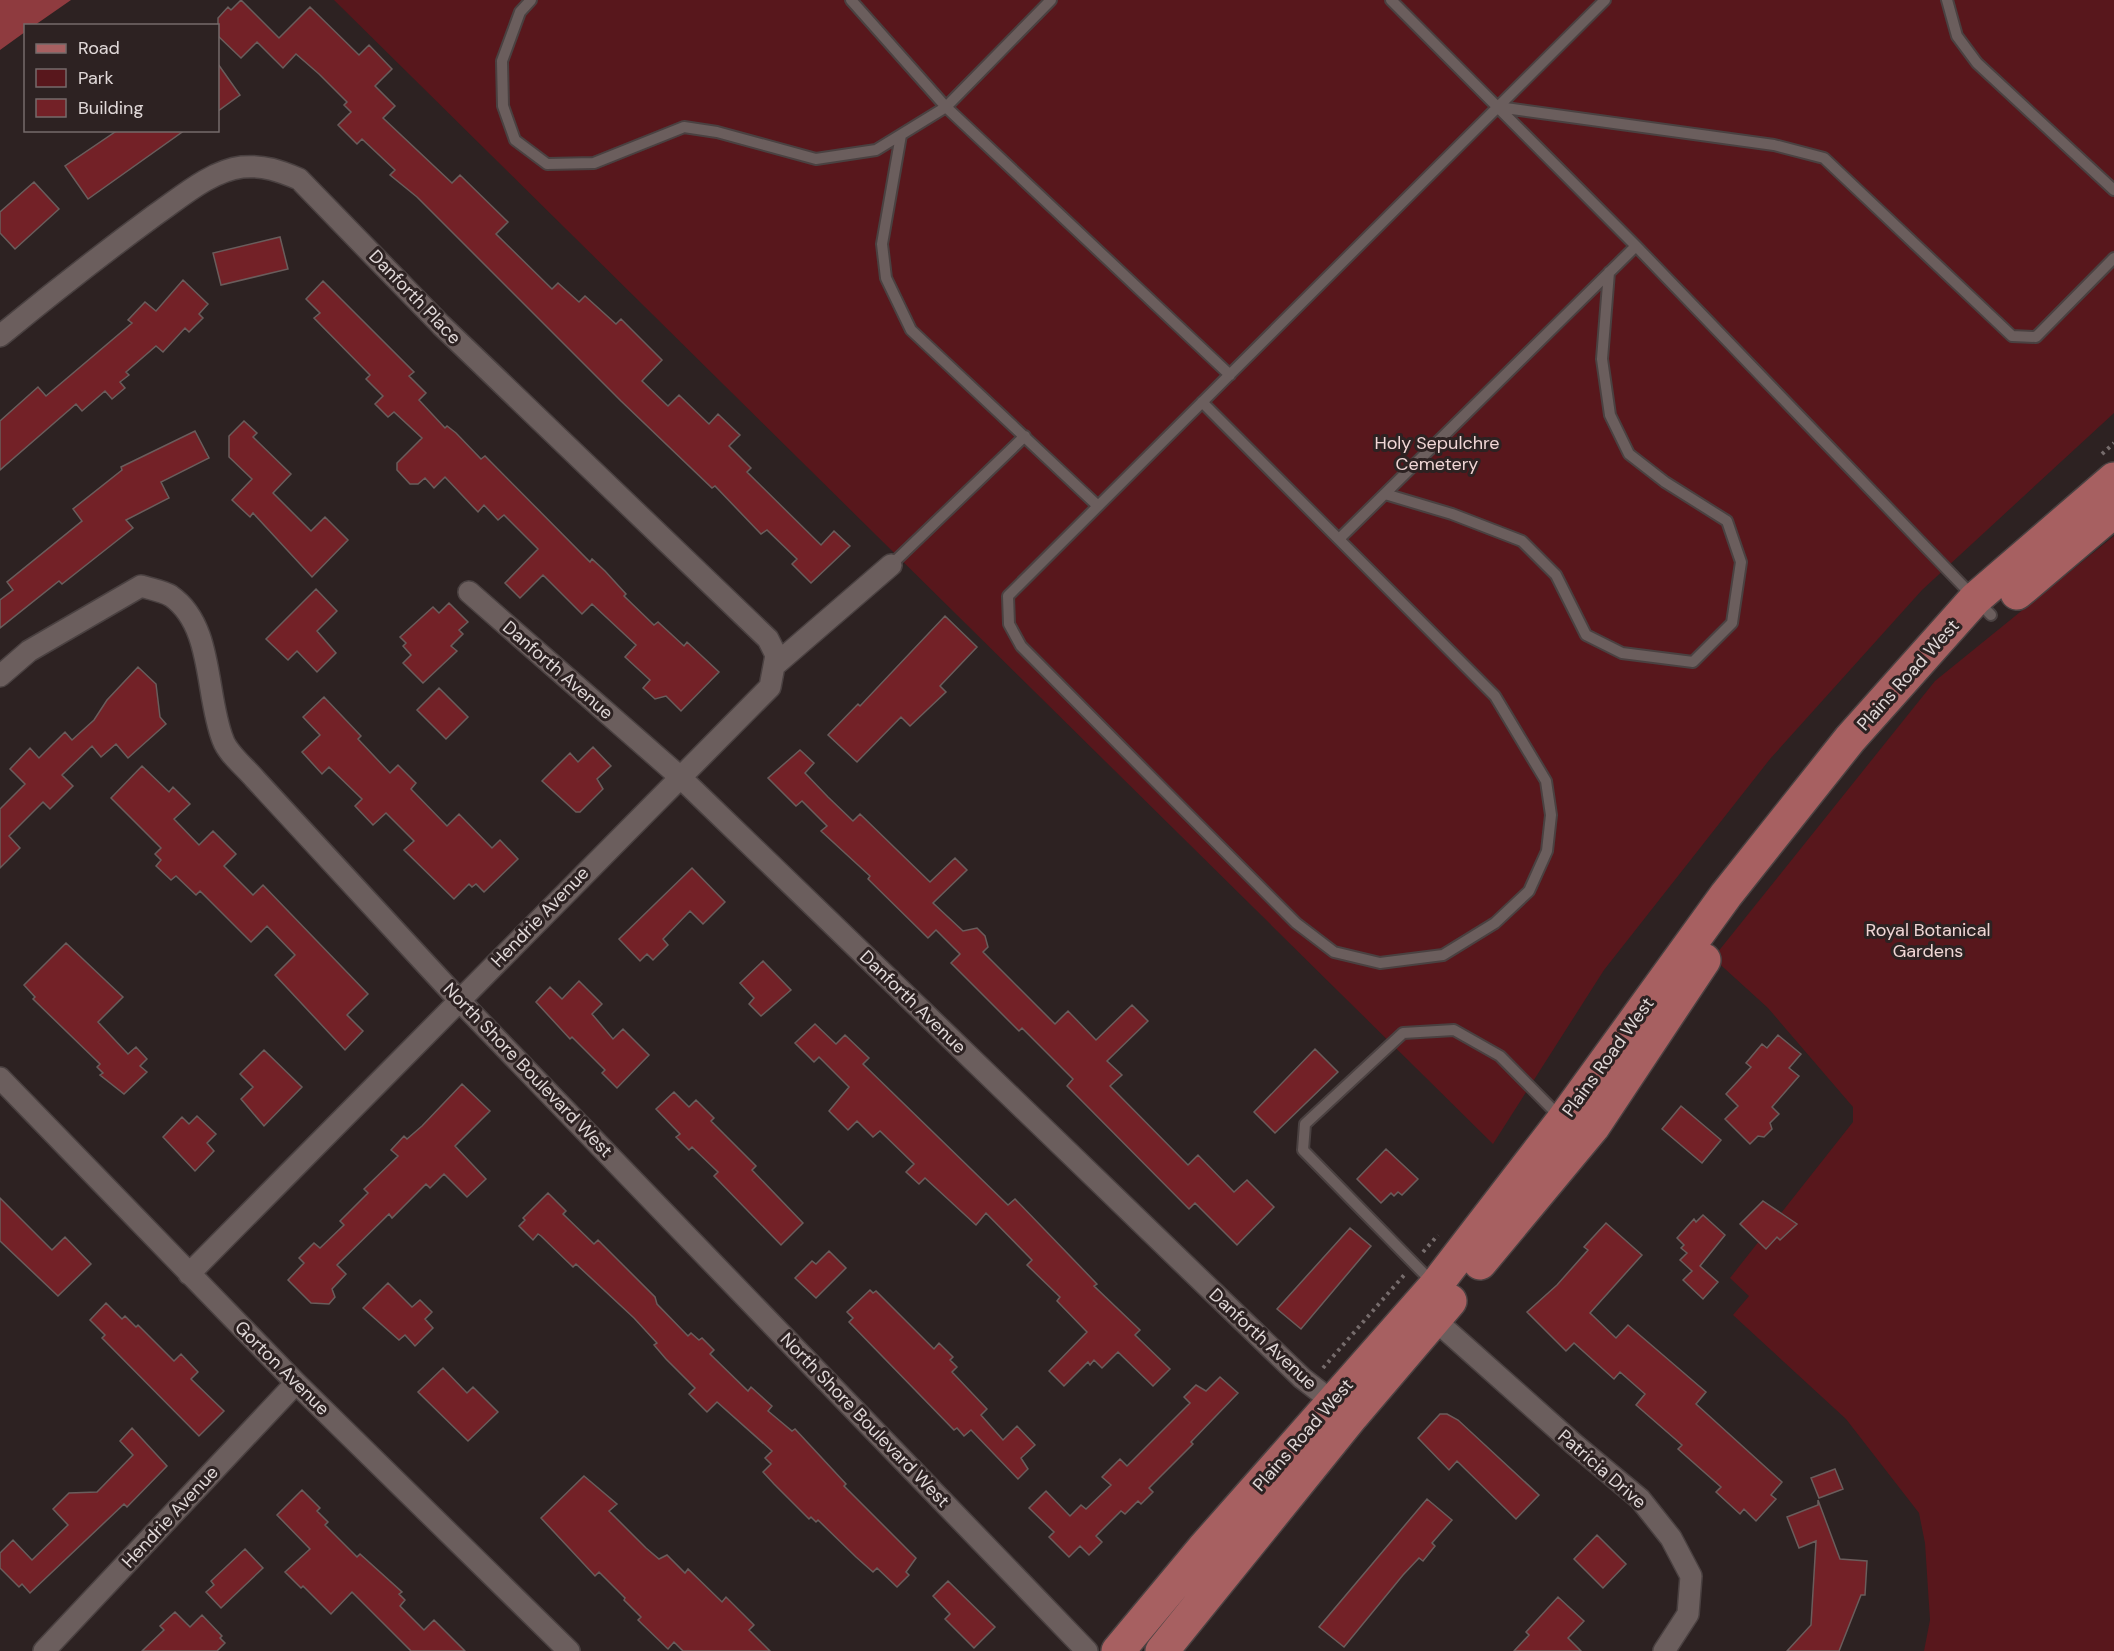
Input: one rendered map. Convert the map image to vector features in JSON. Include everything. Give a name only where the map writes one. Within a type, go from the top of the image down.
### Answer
[{"type":"main road","name":"Plains Road West","points":[[1162,1651],[1342,1409],[1563,1120],[1726,895],[1850,739],[2114,479]]},
{"type":"main road","name":"Plains Road West","points":[[1118,1651],[1203,1549],[1342,1409],[1436,1320],[1593,1126],[1718,940],[1817,808],[1983,607],[2114,511]]},
{"type":"street","name":"Danforth Place","points":[[0,336],[97,257],[211,178],[241,167],[272,168],[299,179],[441,325],[768,639],[777,655],[774,666]]},
{"type":"street","name":"Hendrie Avenue","points":[[189,1274],[679,776],[770,687],[774,666],[891,565]]},
{"type":"street","name":"North Shore Boulevard West","points":[[0,676],[29,651],[141,586],[170,595],[192,616],[203,652],[211,702],[224,742],[459,1000],[1087,1651]]},
{"type":"street","name":"Danforth Avenue","points":[[469,592],[679,776],[1302,1378],[1342,1409]]},
{"type":"street","name":"Gorton Avenue","points":[[0,1078],[296,1383],[569,1651]]},
{"type":"street","name":"Patricia Drive","points":[[1436,1320],[1574,1444],[1640,1499],[1671,1538],[1691,1576],[1688,1614],[1664,1651]]},
{"type":"street","name":"Hendrie Avenue","points":[[44,1651],[296,1383]]},
{"type":"lane","points":[[531,0],[520,12],[502,61],[503,105],[515,140],[547,164],[594,163],[684,127],[717,132],[816,159],[876,150],[945,107],[1051,0]]},
{"type":"lane","points":[[851,0],[945,107],[1230,375]]},
{"type":"lane","points":[[1391,0],[1636,246],[1983,607]]},
{"type":"lane","points":[[1202,402],[1495,696],[1546,781],[1551,815],[1547,851],[1529,891],[1495,923],[1443,955],[1380,963],[1334,952],[1296,923],[1021,646],[1009,624],[1008,596],[1202,402],[1230,375],[1605,0]]},
{"type":"lane","points":[[1947,0],[1957,36],[1977,63],[2114,190]]},
{"type":"lane","points":[[1498,107],[1774,145],[1824,158],[2012,336],[2036,337],[2114,258]]},
{"type":"lane","points":[[901,135],[882,244],[886,278],[911,330],[1098,506]]},
{"type":"lane","points":[[1339,539],[1636,246]]},
{"type":"lane","points":[[1385,494],[1452,514],[1522,541],[1556,575],[1586,635],[1622,652],[1693,662],[1732,623],[1741,562],[1727,521],[1665,482],[1629,454],[1611,415],[1602,359],[1609,272]]},
{"type":"lane","points":[[891,565],[1024,436]]},
{"type":"lane","points":[[1436,1285],[1303,1150],[1305,1124],[1402,1033],[1454,1030],[1500,1056],[1563,1120]]},
{"type":"green space","name":"Holy Sepulchre Cemetery","points":[[334,0],[2114,0],[2114,413],[1922,590],[1770,759],[1604,970],[1493,1144]]},
{"type":"green space","name":"Royal Botanical Gardens","points":[[2114,536],[2114,1651],[1924,1651],[1930,1620],[1925,1543],[1919,1513],[1846,1419],[1733,1315],[1749,1296],[1730,1278],[1853,1122],[1853,1107],[1768,1008],[1713,958],[1935,681]]},
{"type":"shaded area","points":[[0,0],[71,0],[36,24],[24,24],[24,33],[0,50]]},
{"type":"building","points":[[241,0],[279,38],[310,7],[359,55],[369,45],[392,69],[375,86],[395,106],[383,118],[452,183],[460,175],[508,222],[496,234],[552,289],[558,283],[579,302],[585,296],[616,324],[621,319],[662,360],[642,381],[668,406],[679,395],[709,424],[718,414],[740,435],[729,446],[751,468],[747,472],[821,545],[834,531],[850,546],[811,583],[792,564],[797,559],[767,530],[761,534],[715,486],[712,488],[621,401],[417,197],[390,175],[395,170],[362,139],[357,144],[338,125],[351,112],[344,105],[347,102],[319,74],[296,54],[283,68],[257,42],[241,58],[219,37],[218,18],[228,7],[231,10]]},
{"type":"building","points":[[219,65],[240,95],[219,110]]},
{"type":"building","points":[[115,132],[182,132],[88,199],[65,166]]},
{"type":"building","points":[[34,182],[59,209],[15,249],[0,233],[0,212]]},
{"type":"building","points":[[280,237],[288,269],[221,285],[213,253]]},
{"type":"building","points":[[183,280],[208,304],[199,314],[203,318],[189,332],[185,328],[163,352],[156,346],[126,372],[129,375],[120,382],[125,388],[112,399],[105,391],[82,411],[76,404],[0,470],[0,421],[38,387],[46,396],[132,323],[128,320],[145,302],[156,311]]},
{"type":"building","points":[[323,281],[414,372],[409,376],[426,393],[419,400],[445,428],[447,426],[456,433],[481,459],[485,456],[590,562],[592,559],[605,571],[626,594],[624,596],[654,625],[658,622],[684,646],[687,642],[719,672],[681,711],[666,696],[655,699],[643,688],[650,680],[625,657],[636,645],[592,604],[582,614],[543,575],[520,598],[505,583],[538,549],[504,515],[498,520],[484,505],[478,512],[445,477],[434,488],[425,478],[418,484],[410,484],[397,470],[397,463],[422,438],[394,412],[388,417],[375,404],[383,396],[366,379],[370,375],[314,318],[320,313],[306,299]]},
{"type":"building","points":[[244,421],[257,433],[253,437],[291,474],[273,493],[311,531],[325,517],[348,540],[312,577],[253,513],[250,517],[232,500],[252,479],[229,457],[229,436]]},
{"type":"building","points":[[195,431],[209,458],[161,482],[169,498],[126,520],[133,528],[62,584],[59,581],[0,628],[0,600],[13,590],[7,582],[82,521],[73,509],[122,470],[121,467]]},
{"type":"building","points":[[316,589],[337,611],[317,631],[336,653],[317,672],[297,651],[288,660],[266,639]]},
{"type":"building","points":[[449,603],[468,622],[459,630],[463,634],[451,646],[457,651],[423,683],[403,663],[411,655],[403,646],[406,643],[400,637],[433,607],[439,613]]},
{"type":"building","points":[[945,616],[977,647],[940,686],[946,692],[910,726],[901,717],[857,762],[828,735],[858,704],[860,706]]},
{"type":"building","points":[[138,667],[156,684],[160,717],[166,724],[128,758],[116,744],[101,757],[92,746],[62,775],[73,786],[50,809],[43,802],[9,836],[20,848],[0,868],[0,809],[25,784],[10,769],[30,748],[39,758],[65,732],[72,740],[94,720],[107,700]]},
{"type":"building","points":[[439,688],[468,717],[446,739],[417,710]]},
{"type":"building","points":[[324,697],[361,736],[358,739],[390,773],[398,765],[416,783],[411,789],[447,826],[459,814],[492,848],[500,840],[518,859],[484,892],[476,884],[472,887],[469,884],[454,899],[404,850],[414,841],[386,813],[373,825],[355,806],[362,799],[329,767],[322,774],[302,752],[320,735],[303,717]]},
{"type":"building","points":[[593,747],[611,766],[597,779],[603,789],[580,812],[576,812],[542,781],[570,753],[578,762]]},
{"type":"building","points":[[800,750],[814,763],[805,773],[828,797],[853,821],[860,814],[930,882],[955,858],[967,870],[933,903],[963,931],[977,928],[985,936],[988,947],[983,952],[1055,1024],[1068,1011],[1096,1040],[1132,1005],[1148,1021],[1107,1061],[1122,1075],[1110,1086],[1188,1165],[1198,1155],[1234,1192],[1247,1180],[1274,1207],[1237,1245],[1195,1203],[1189,1209],[1067,1086],[1073,1079],[1022,1028],[1019,1031],[951,963],[960,954],[936,930],[928,938],[868,879],[870,876],[821,831],[827,826],[802,801],[796,806],[768,778]]},
{"type":"building","points":[[142,766],[169,792],[173,787],[190,804],[174,819],[199,845],[213,831],[236,854],[224,866],[253,895],[263,885],[368,994],[347,1015],[363,1031],[345,1050],[275,975],[295,955],[267,926],[251,942],[200,891],[196,895],[176,876],[171,880],[156,866],[161,860],[155,854],[161,848],[111,798]]},
{"type":"building","points":[[692,868],[725,902],[703,924],[690,911],[663,939],[668,945],[653,960],[647,954],[640,961],[619,939]]},
{"type":"building","points":[[66,943],[123,997],[98,1022],[128,1054],[136,1047],[147,1059],[140,1066],[147,1072],[124,1094],[100,1075],[103,1073],[97,1067],[100,1064],[33,999],[35,997],[24,985]]},
{"type":"building","points":[[763,961],[791,990],[761,1016],[749,1004],[754,998],[740,983]]},
{"type":"building","points":[[579,981],[602,1004],[592,1014],[613,1039],[623,1029],[649,1055],[617,1088],[602,1073],[605,1070],[572,1037],[570,1039],[536,1002],[550,987],[562,999]]},
{"type":"building","points":[[815,1024],[836,1044],[845,1035],[869,1058],[863,1064],[1008,1205],[1015,1199],[1097,1284],[1094,1286],[1140,1330],[1135,1335],[1170,1369],[1153,1386],[1118,1352],[1102,1368],[1094,1360],[1090,1365],[1088,1362],[1064,1386],[1049,1371],[1087,1332],[1057,1301],[1060,1297],[1027,1265],[1032,1260],[986,1213],[976,1225],[925,1178],[919,1184],[906,1172],[914,1164],[880,1131],[873,1137],[857,1121],[848,1130],[829,1111],[849,1087],[819,1057],[814,1062],[795,1043]]},
{"type":"building","points":[[1778,1035],[1801,1054],[1789,1068],[1799,1076],[1772,1107],[1779,1114],[1770,1123],[1772,1129],[1764,1137],[1758,1136],[1750,1144],[1725,1119],[1738,1106],[1726,1094],[1751,1067],[1746,1063],[1762,1044],[1767,1048]]},
{"type":"building","points":[[1315,1049],[1338,1072],[1275,1133],[1254,1112]]},
{"type":"building","points":[[264,1050],[302,1087],[264,1126],[241,1099],[253,1087],[240,1074]]},
{"type":"building","points":[[462,1084],[490,1111],[455,1146],[486,1179],[467,1197],[444,1174],[430,1188],[426,1184],[392,1218],[389,1214],[337,1265],[346,1274],[332,1289],[335,1297],[329,1304],[311,1303],[288,1280],[304,1263],[299,1258],[314,1243],[320,1248],[344,1225],[340,1221],[368,1193],[364,1189],[398,1156],[391,1150],[404,1136],[407,1139],[422,1126]]},
{"type":"building","points":[[674,1092],[689,1107],[696,1100],[714,1118],[711,1121],[756,1166],[752,1170],[803,1223],[781,1245],[714,1176],[718,1172],[692,1147],[689,1150],[676,1137],[680,1134],[656,1109]]},
{"type":"building","points":[[1681,1106],[1721,1140],[1702,1163],[1662,1129]]},
{"type":"building","points":[[197,1116],[216,1134],[207,1143],[214,1151],[195,1171],[163,1137],[182,1117],[189,1124]]},
{"type":"building","points":[[1386,1149],[1418,1179],[1402,1195],[1398,1192],[1394,1196],[1391,1193],[1381,1203],[1357,1179]]},
{"type":"building","points":[[548,1193],[566,1211],[563,1214],[594,1244],[598,1240],[655,1297],[657,1304],[688,1336],[691,1333],[699,1340],[702,1338],[714,1350],[710,1354],[748,1391],[751,1387],[772,1406],[768,1411],[792,1431],[795,1429],[846,1484],[844,1486],[916,1558],[906,1572],[909,1575],[897,1587],[877,1568],[873,1572],[818,1520],[816,1522],[811,1517],[809,1519],[774,1484],[763,1472],[771,1464],[765,1458],[772,1451],[717,1402],[707,1412],[689,1394],[695,1388],[666,1359],[654,1345],[657,1343],[634,1318],[576,1264],[573,1267],[541,1236],[538,1234],[533,1240],[519,1226],[525,1220],[523,1218]]},
{"type":"building","points":[[0,1198],[52,1250],[65,1237],[91,1264],[58,1296],[0,1241]]},
{"type":"building","points":[[1763,1201],[1797,1224],[1780,1240],[1777,1237],[1766,1249],[1740,1224]]},
{"type":"building","points":[[1703,1215],[1725,1235],[1700,1266],[1718,1282],[1703,1299],[1683,1280],[1692,1271],[1680,1260],[1687,1253],[1681,1248],[1684,1245],[1677,1238],[1694,1219],[1696,1222]]},
{"type":"building","points":[[1606,1223],[1642,1255],[1590,1313],[1616,1338],[1628,1325],[1706,1392],[1696,1404],[1782,1482],[1771,1495],[1776,1499],[1756,1521],[1744,1509],[1740,1514],[1716,1492],[1721,1487],[1678,1449],[1682,1445],[1636,1405],[1645,1394],[1620,1372],[1614,1379],[1574,1343],[1566,1351],[1527,1312],[1557,1285],[1588,1250],[1584,1247]]},
{"type":"building","points":[[1350,1228],[1371,1246],[1301,1329],[1277,1309]]},
{"type":"building","points":[[829,1251],[846,1268],[816,1298],[795,1278],[812,1261],[816,1264]]},
{"type":"building","points":[[388,1283],[412,1307],[420,1300],[432,1312],[425,1319],[433,1328],[415,1346],[405,1335],[399,1340],[363,1308]]},
{"type":"building","points":[[870,1290],[873,1293],[876,1291],[934,1349],[939,1343],[953,1357],[950,1360],[957,1367],[952,1372],[987,1409],[981,1415],[1003,1440],[1017,1426],[1035,1445],[1021,1458],[1028,1469],[1018,1479],[971,1430],[964,1436],[957,1428],[954,1430],[849,1322],[853,1318],[847,1312]]},
{"type":"building","points":[[106,1303],[122,1319],[125,1316],[136,1327],[138,1325],[174,1361],[181,1354],[198,1372],[191,1379],[224,1411],[199,1436],[102,1338],[105,1335],[90,1320]]},
{"type":"building","points":[[443,1368],[467,1393],[473,1387],[498,1412],[468,1441],[418,1392]]},
{"type":"building","points":[[1220,1377],[1238,1393],[1191,1442],[1193,1444],[1149,1488],[1153,1492],[1141,1504],[1138,1501],[1125,1514],[1121,1511],[1096,1536],[1102,1542],[1089,1555],[1080,1546],[1069,1557],[1049,1537],[1054,1532],[1029,1508],[1046,1491],[1070,1516],[1081,1505],[1086,1509],[1111,1485],[1102,1477],[1120,1459],[1127,1466],[1190,1403],[1184,1397],[1196,1385],[1206,1391]]},
{"type":"building","points":[[1440,1414],[1447,1414],[1458,1420],[1539,1495],[1516,1519],[1457,1461],[1449,1470],[1418,1438]]},
{"type":"building","points":[[132,1428],[167,1466],[127,1507],[124,1504],[30,1593],[22,1584],[19,1587],[0,1568],[0,1553],[13,1540],[32,1560],[68,1525],[53,1509],[69,1493],[97,1492],[133,1455],[120,1441]]},
{"type":"building","points":[[1835,1469],[1843,1489],[1819,1498],[1811,1478]]},
{"type":"building","points":[[584,1476],[617,1504],[609,1511],[646,1548],[659,1559],[667,1555],[685,1573],[688,1569],[722,1602],[726,1597],[754,1625],[749,1630],[770,1651],[683,1651],[674,1642],[668,1649],[638,1620],[641,1617],[624,1600],[625,1598],[599,1572],[595,1576],[541,1518]]},
{"type":"building","points":[[302,1490],[320,1508],[317,1511],[328,1522],[325,1525],[357,1557],[360,1554],[402,1592],[399,1594],[405,1600],[400,1606],[424,1630],[434,1620],[465,1651],[411,1651],[352,1592],[331,1614],[303,1586],[301,1588],[285,1572],[310,1549],[277,1515]]},
{"type":"building","points":[[1427,1499],[1452,1520],[1432,1543],[1435,1546],[1423,1561],[1419,1558],[1403,1575],[1344,1647],[1319,1627]]},
{"type":"building","points":[[1818,1500],[1840,1559],[1867,1561],[1865,1595],[1861,1595],[1839,1651],[1787,1651],[1811,1625],[1816,1541],[1799,1548],[1787,1517],[1818,1505]]},
{"type":"building","points":[[1597,1535],[1626,1564],[1603,1588],[1574,1559]]},
{"type":"building","points":[[245,1549],[263,1568],[221,1608],[206,1592],[214,1585],[211,1581]]},
{"type":"building","points":[[948,1581],[995,1627],[974,1648],[945,1619],[950,1614],[933,1596]]},
{"type":"building","points":[[1558,1597],[1584,1621],[1568,1638],[1581,1651],[1514,1651],[1529,1635],[1526,1632]]},
{"type":"building","points":[[175,1612],[190,1627],[202,1615],[222,1636],[220,1638],[225,1643],[217,1651],[142,1651],[164,1630],[160,1626]]}]
